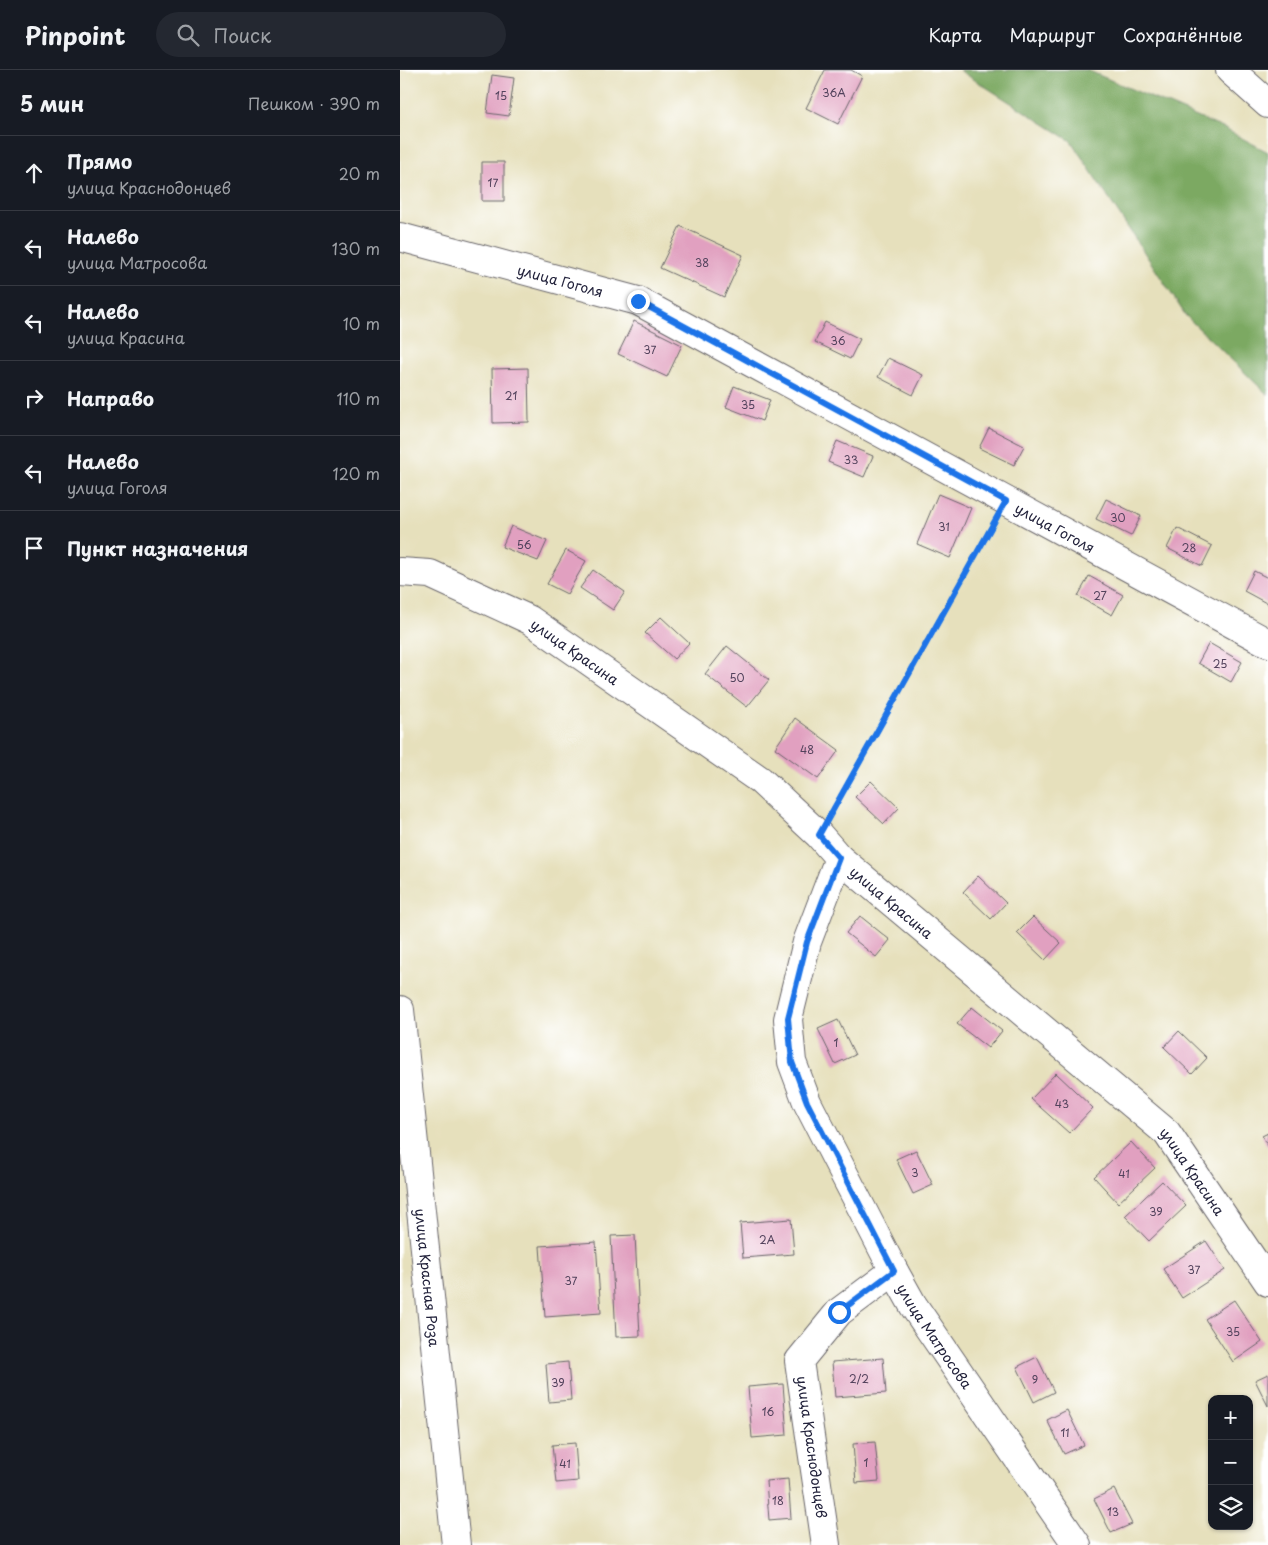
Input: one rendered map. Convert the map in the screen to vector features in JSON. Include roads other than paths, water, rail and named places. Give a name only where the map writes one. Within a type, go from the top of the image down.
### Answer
[{"type":"street","points":[[1230,70],[1268,104]]},
{"type":"street","name":"улица Гоголя","points":[[400,237],[638,301],[1268,643]]},
{"type":"street","name":"улица Красина","points":[[400,572],[430,574],[530,620],[760,780],[819,835],[839,858],[1167,1133],[1268,1282]]},
{"type":"street","name":"улица Матросова","points":[[839,858],[807,942],[788,1018],[792,1062],[807,1102],[913,1306],[1077,1545]]},
{"type":"street","name":"улица Красная Роза","points":[[400,1010],[456,1545]]},
{"type":"street","name":"улица Краснодонцев","points":[[826,1545],[799,1361],[839,1312],[894,1271]]}]
